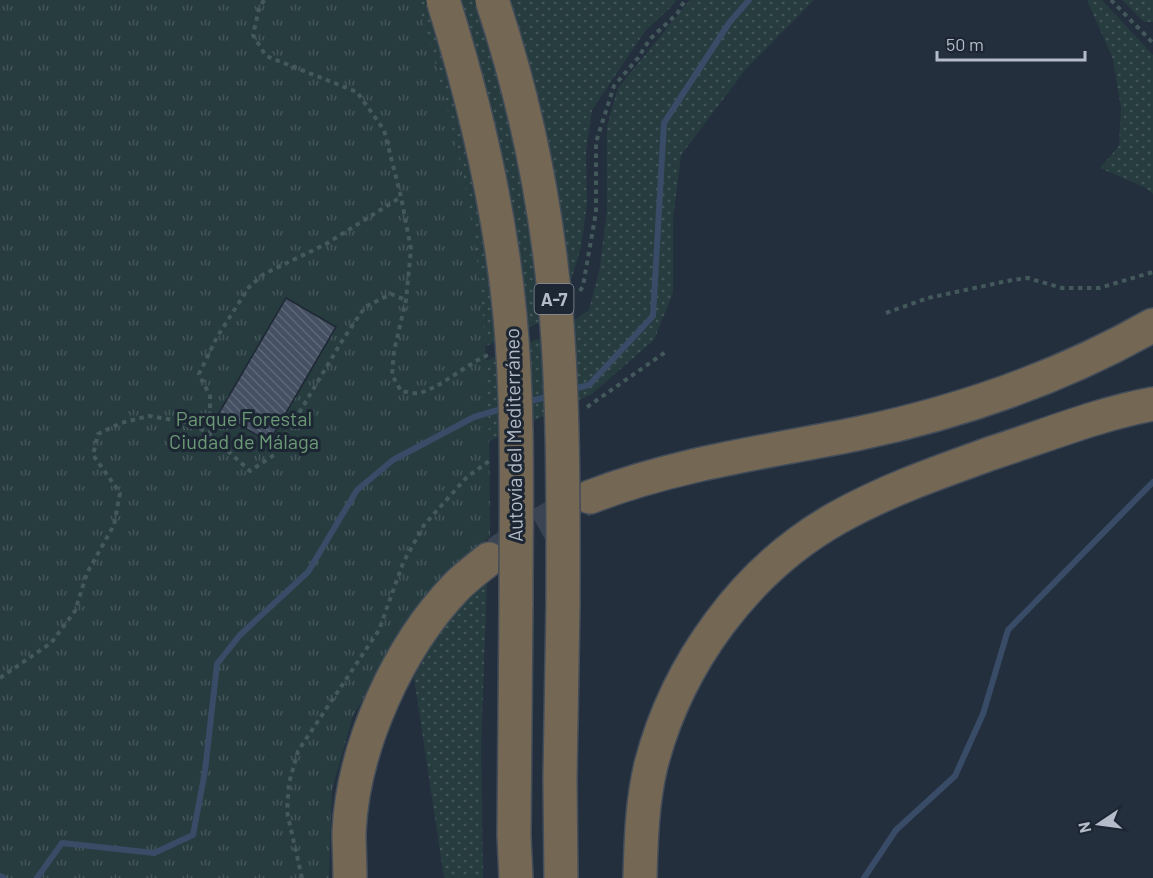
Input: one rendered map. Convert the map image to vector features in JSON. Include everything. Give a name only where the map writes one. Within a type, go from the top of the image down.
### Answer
[{"type":"highway","name":"Autovía del Mediterráneo","points":[[443,0],[480,132],[496,216],[510,315],[516,416],[514,836],[516,878]]},
{"type":"highway","name":"A-7","points":[[492,0],[526,123],[542,209],[556,311],[562,423],[561,878]]},
{"type":"highway","points":[[591,497],[622,484],[675,469],[858,433],[953,411],[1041,381],[1153,325]]},
{"type":"highway","points":[[640,878],[641,836],[651,765],[672,706],[700,648],[736,600],[787,551],[835,519],[876,497],[923,477],[1085,422],[1153,404]]},
{"type":"highway","points":[[350,878],[349,831],[358,771],[372,724],[396,670],[428,622],[458,585],[489,559]]},
{"type":"path","points":[[210,435],[210,396],[199,374],[217,337],[249,287],[264,274],[326,244],[401,197],[384,130],[357,92],[266,56],[253,35],[259,9],[264,0]]},
{"type":"path","points":[[1112,0],[1153,42]]},
{"type":"path","points":[[886,313],[928,298],[1012,280],[1028,278],[1062,288],[1099,288],[1153,272]]},
{"type":"path","points":[[0,678],[51,643],[75,611],[87,573],[114,525],[120,493],[93,455],[98,434],[121,423],[149,416],[192,423],[210,435],[250,471],[274,455],[365,307],[391,294],[406,300]]},
{"type":"green space","name":"Parque Forestal Ciudad de Málaga","points":[[0,0],[417,0],[454,135],[477,257],[487,376],[490,536],[437,589],[400,637],[353,716],[332,790],[329,878],[0,878]]},
{"type":"green space","points":[[276,0],[676,0],[645,31],[592,110],[586,151],[587,203],[581,247],[565,300],[543,321],[486,346]]},
{"type":"green space","points":[[690,0],[814,0],[745,70],[681,155],[673,218],[673,293],[654,340],[592,394],[480,445],[0,878],[463,370],[560,330],[589,310],[600,267],[607,210],[607,126],[618,88]]},
{"type":"green space","points":[[1087,0],[1102,0],[1153,55],[1153,194],[1146,188],[1100,168],[1119,146],[1121,108],[1113,59]]},
{"type":"green space","points":[[1122,0],[1153,0],[1153,22],[1144,22]]},
{"type":"green space","points":[[487,583],[481,746],[483,878],[444,878],[414,677],[433,641],[459,608]]},
{"type":"building","points":[[286,298],[336,327],[269,442],[219,413]]},
{"type":"waterway","points":[[569,390],[589,385],[653,316],[664,123],[729,23],[749,0]]},
{"type":"waterway","points":[[526,402],[551,396]]},
{"type":"waterway","points":[[37,878],[62,843],[154,853],[193,835],[205,771],[217,664],[240,635],[308,572],[357,490],[393,460],[474,417],[505,408]]},
{"type":"waterway","points":[[864,878],[896,830],[955,776],[983,714],[1008,630],[1153,482]]},
{"type":"waterway","points":[[0,876],[4,878]]},
{"type":"tunnel","points":[[497,553],[536,526],[586,499]]}]
